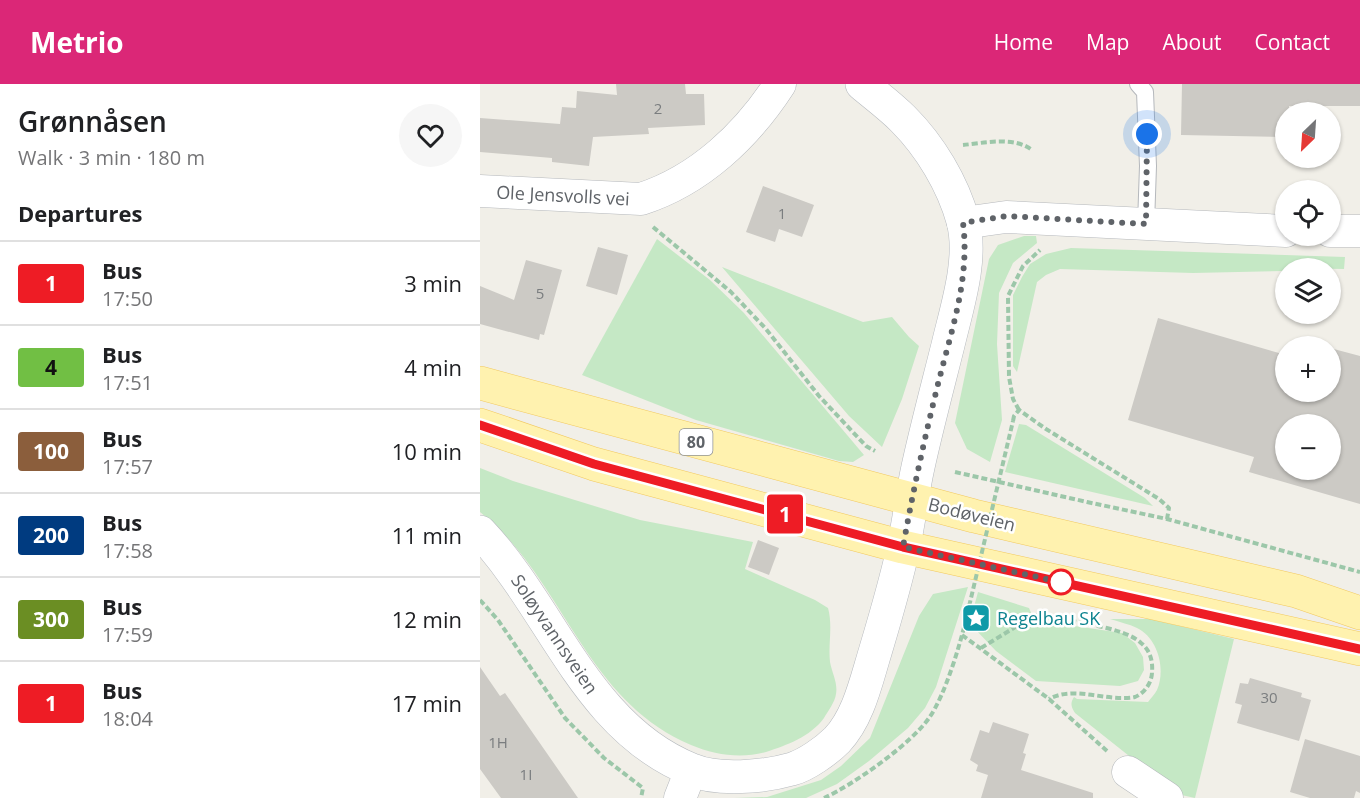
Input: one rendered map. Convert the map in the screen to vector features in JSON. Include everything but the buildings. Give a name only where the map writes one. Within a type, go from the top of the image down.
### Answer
[{"type":"main road","name":"Bodøveien","points":[[480,383],[974,516],[1296,591],[1360,613]]},
{"type":"main road","points":[[480,425],[594,464],[903,547],[1360,649]]},
{"type":"street","name":"Ole Jensvolls vei","points":[[480,191],[641,199],[659,193],[696,173],[714,160],[740,136],[769,102],[780,84]]},
{"type":"street","name":"Soløyvannsveien","points":[[480,532],[502,555],[600,701],[626,727],[658,753],[685,784],[710,776],[766,774],[794,769],[837,740],[852,718],[868,675],[891,598],[924,440],[963,286],[965,239],[963,223],[954,195],[929,149],[903,118],[862,84]]},
{"type":"street","points":[[963,223],[1006,216],[1275,230]]},
{"type":"street","points":[[1341,231],[1360,231]]},
{"type":"street","points":[[1128,771],[1167,798]]},
{"type":"lane","points":[[1138,84],[1145,92],[1148,166],[1146,224]]},
{"type":"path","points":[[957,145],[1020,143],[1032,150]]},
{"type":"path","points":[[641,199],[646,216],[654,227],[731,291],[766,329],[819,396],[866,446],[875,451]]},
{"type":"path","points":[[1043,247],[1023,266],[1008,296],[1009,376],[1013,399],[1019,410],[1159,499],[1169,508],[1167,519]]},
{"type":"path","points":[[824,798],[880,762],[910,738],[928,719],[937,705],[962,635],[1014,416],[1019,410]]},
{"type":"path","points":[[956,472],[1167,519],[1360,572]]},
{"type":"path","points":[[981,648],[1035,615],[1101,627],[1131,636],[1141,642],[1153,661],[1152,677],[1146,690],[1134,697],[1116,698],[1068,693],[1049,699]]},
{"type":"path","points":[[962,635],[1049,699],[1128,771]]},
{"type":"path","points":[[641,798],[643,788]]},
{"type":"green space","points":[[1024,236],[1036,236],[1037,243],[1013,263],[999,293],[997,344],[1002,420],[990,462],[967,449],[955,423],[989,259],[998,245]]},
{"type":"green space","points":[[657,239],[710,280],[744,313],[864,455],[853,462],[839,461],[696,420],[582,375]]},
{"type":"green space","points":[[1071,248],[1345,257],[1344,269],[1341,269],[1341,258],[1275,258],[1275,271],[1193,273],[1060,269],[1037,282],[1017,372],[1013,366],[1013,295],[1030,264],[1046,254]]},
{"type":"green space","points":[[722,267],[863,322],[892,317],[919,346],[902,399],[882,447],[849,416]]},
{"type":"green space","points":[[1019,424],[1026,425],[1145,498],[1153,506],[1005,472]]},
{"type":"green space","points":[[480,468],[513,481],[640,520],[753,542],[745,569],[828,608],[830,662],[836,690],[834,700],[824,718],[798,740],[766,752],[747,755],[728,755],[700,748],[654,725],[624,699],[599,669],[534,571],[509,540],[480,512]]},
{"type":"green space","points":[[968,587],[936,687],[925,708],[908,728],[837,784],[806,798],[734,798],[767,797],[821,780],[841,766],[870,738],[919,616],[933,594]]},
{"type":"green space","points":[[978,592],[1029,608],[1034,620],[1122,633],[1135,643],[1143,657],[1144,670],[1138,681],[1120,686],[1036,681],[996,651],[974,628],[972,614]]},
{"type":"green space","points":[[1110,619],[1151,619],[1234,639],[1195,798],[1177,794],[1075,713],[1073,709],[1074,697],[1148,702],[1157,690],[1161,673],[1155,646],[1137,628]]},
{"type":"bus line","name":"1","points":[[480,425],[594,464],[903,547],[1360,649]]},
{"type":"place","name":"Regelbau SK","points":[[976,618]]},
{"type":"route","points":[[1061,582],[1064,583],[903,547],[916,473],[963,286],[965,239],[963,223],[1006,216],[1146,224],[1147,134]]}]
